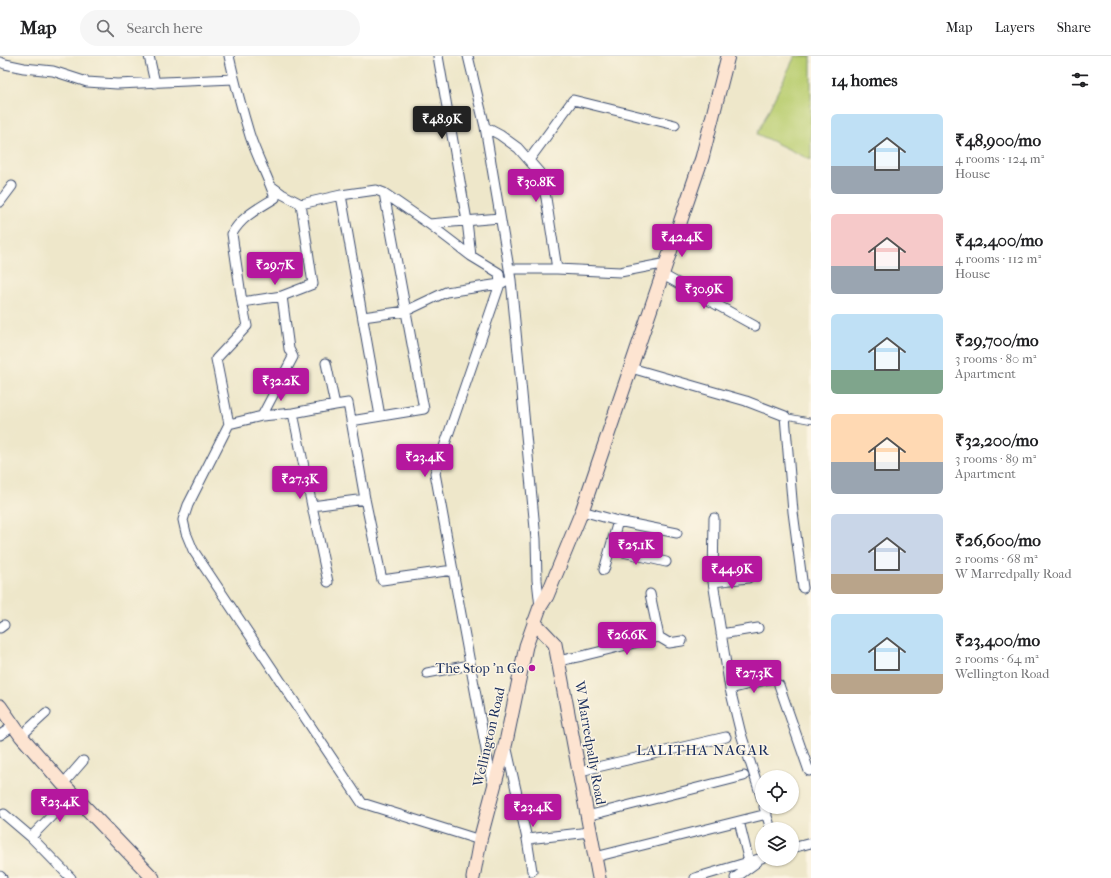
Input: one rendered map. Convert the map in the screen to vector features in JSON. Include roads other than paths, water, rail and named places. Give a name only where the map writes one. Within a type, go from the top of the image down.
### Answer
[{"type":"main road","name":"Wellington Road","points":[[473,878],[480,840],[506,742],[526,646],[540,607],[547,596],[582,511],[665,269],[702,158],[728,56]]},
{"type":"main road","name":"W Marredpally Road","points":[[534,622],[555,644],[599,878]]},
{"type":"main road","points":[[0,706],[17,731],[63,784],[153,878]]},
{"type":"street","points":[[149,56],[155,83]]},
{"type":"street","points":[[229,56],[250,137],[275,198],[248,215],[236,227],[232,234],[247,326],[216,359],[229,424],[188,505],[183,520],[186,533],[193,550],[362,803],[480,840]]},
{"type":"street","points":[[438,56],[467,221],[471,256]]},
{"type":"street","points":[[468,56],[485,127],[511,280],[536,539],[537,580],[540,607]]},
{"type":"street","points":[[0,62],[24,68],[53,71],[87,82],[117,84],[234,79]]},
{"type":"street","points":[[529,160],[573,100],[675,125]]},
{"type":"street","points":[[485,127],[500,135],[518,148],[539,172],[546,198],[557,269]]},
{"type":"street","points":[[0,202],[12,186]]},
{"type":"street","points":[[271,186],[282,194],[301,204],[341,195],[376,190],[384,193],[429,224],[471,256],[499,273],[500,284],[435,473],[491,777],[494,785]]},
{"type":"street","points":[[351,421],[424,408],[384,193]]},
{"type":"street","points":[[341,195],[380,416]]},
{"type":"street","points":[[242,302],[282,296],[313,284],[301,204]]},
{"type":"street","points":[[429,224],[500,218]]},
{"type":"street","points":[[509,269],[557,269],[620,272],[665,269],[755,326]]},
{"type":"street","points":[[363,317],[406,311],[446,292],[500,284],[511,280]]},
{"type":"street","points":[[262,416],[293,357],[289,349],[282,296]]},
{"type":"street","points":[[326,364],[335,405]]},
{"type":"street","points":[[631,368],[746,401],[784,416],[793,512],[803,588]]},
{"type":"street","points":[[229,424],[262,416],[293,413],[348,403],[364,499],[382,580],[453,570]]},
{"type":"street","points":[[293,413],[328,582]]},
{"type":"street","points":[[312,506],[364,499]]},
{"type":"street","points":[[582,511],[618,521],[677,533]]},
{"type":"street","points":[[714,518],[713,582],[721,634],[730,689],[741,734],[755,777]]},
{"type":"street","points":[[604,570],[618,521]]},
{"type":"street","points":[[610,549],[666,562]]},
{"type":"street","points":[[713,582],[748,578]]},
{"type":"street","points":[[650,594],[659,637],[668,643],[682,641]]},
{"type":"street","points":[[721,634],[758,628]]},
{"type":"street","points":[[558,661],[659,637]]},
{"type":"street","points":[[428,673],[470,665]]},
{"type":"street","points":[[730,689],[772,678]]},
{"type":"street","points":[[779,685],[810,773]]},
{"type":"street","points":[[0,735],[17,731],[46,713]]},
{"type":"street","points":[[580,771],[726,737]]},
{"type":"street","points":[[506,742],[527,839],[532,872]]},
{"type":"street","points":[[63,784],[83,761]]},
{"type":"street","points":[[587,816],[744,776]]},
{"type":"street","points":[[31,837],[73,794]]},
{"type":"street","points":[[4,814],[31,837],[71,878]]},
{"type":"street","points":[[595,858],[739,821],[758,814]]},
{"type":"street","points":[[739,821],[749,862]]},
{"type":"street","points":[[527,839],[590,832]]},
{"type":"street","points":[[799,846],[811,843]]},
{"type":"street","points":[[695,878],[755,860]]},
{"type":"street","points":[[738,877],[755,864]]},
{"type":"lane","points":[[784,416],[811,421]]},
{"type":"place","name":"The Stop 'n Go","points":[[532,668]]},
{"type":"district","name":"LALITHA NAGAR","points":[[703,750]]}]
